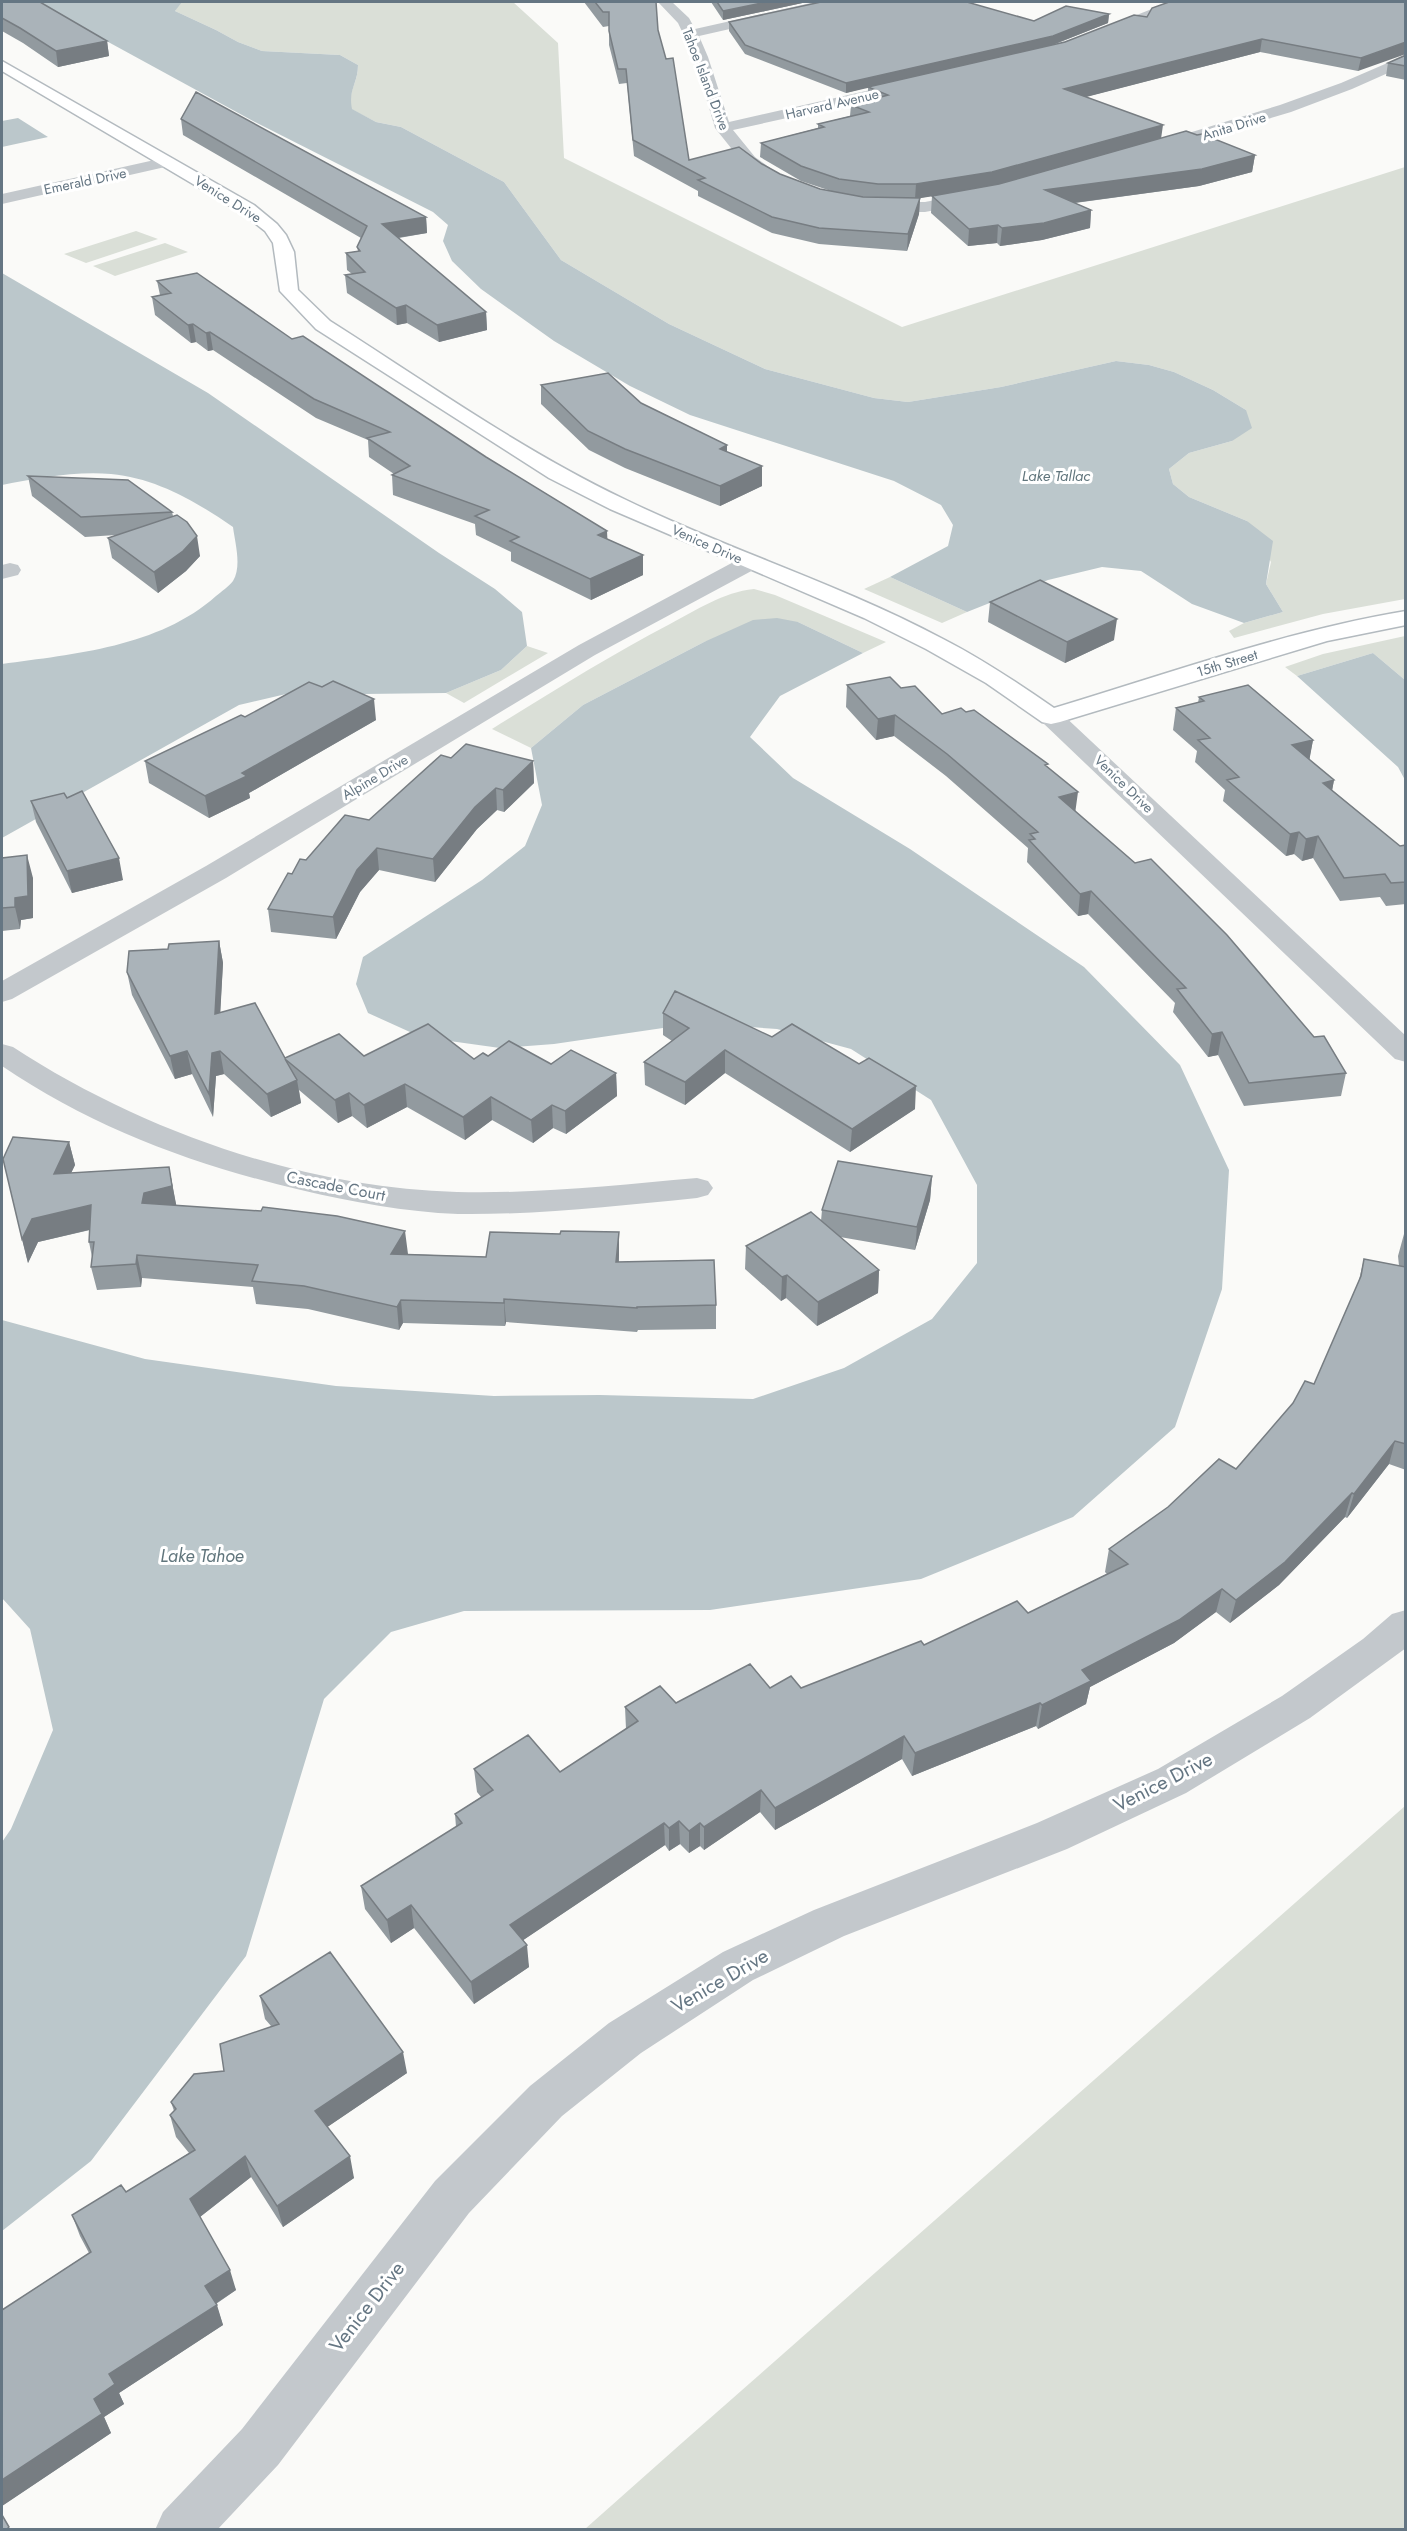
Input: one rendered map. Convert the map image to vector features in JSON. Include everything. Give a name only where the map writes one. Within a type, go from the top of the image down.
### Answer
[{"type":"street","name":"Tahoe Island Drive","points":[[665,2],[684,21],[701,57],[723,129],[749,160],[791,184]]},
{"type":"street","points":[[690,34],[831,2]]},
{"type":"street","points":[[1086,40],[1180,2]]},
{"type":"street","name":"Anita Drive","points":[[1147,150],[1246,123],[1313,100],[1406,59]]},
{"type":"street","name":"Venice Drive","points":[[2,65],[248,209],[273,227],[283,241],[287,256],[289,291],[323,325],[556,474],[587,491],[749,563],[834,597],[950,652],[994,676],[1051,717],[1113,773],[1406,1053]]},
{"type":"street","name":"Harvard Avenue","points":[[723,129],[928,82]]},
{"type":"street","name":"Emerald Drive","points":[[2,199],[168,162]]},
{"type":"street","points":[[861,206],[925,207],[994,193]]},
{"type":"street","name":"Alpine Drive","points":[[2,993],[216,873],[587,650],[749,563]]},
{"type":"street","name":"15th Street","points":[[1051,717],[1319,636],[1406,618]]},
{"type":"street","name":"Cascade Court","points":[[2,1053],[87,1107],[186,1148],[264,1172],[365,1194],[456,1203],[562,1200],[697,1188]]},
{"type":"street","name":"Venice Drive","points":[[181,2529],[260,2447],[452,2197],[546,2101],[625,2038],[738,1966],[829,1923],[1052,1836],[1172,1781],[1296,1707],[1377,1650],[1406,1625]]},
{"type":"shaded area","points":[[180,2],[513,2],[558,43],[564,158],[902,327],[1405,167],[1405,599],[1323,614],[1234,638],[1229,631],[1244,623],[1283,612],[1266,584],[1271,562],[1247,521],[1189,497],[1173,484],[1169,469],[1189,453],[1232,441],[1246,410],[1213,390],[1174,372],[1149,365],[1116,361],[1001,387],[908,402],[874,398],[765,369],[669,324],[561,260],[504,182],[401,127],[376,122],[351,109],[350,102],[358,65],[340,55],[262,51],[238,42],[175,11]]},
{"type":"shaded area","points":[[136,231],[158,239],[86,263],[64,254]]},
{"type":"shaded area","points":[[165,243],[188,252],[115,276],[93,266]]},
{"type":"shaded area","points":[[890,577],[967,612],[942,623],[864,589]]},
{"type":"shaded area","points":[[754,589],[775,595],[886,642],[863,653],[798,622],[704,642],[583,705],[531,748],[492,729],[647,636],[721,598]]},
{"type":"shaded area","points":[[1405,636],[1405,680],[1373,653],[1297,676],[1285,667],[1323,654]]},
{"type":"shaded area","points":[[527,646],[548,653],[464,703],[446,693],[501,670]]},
{"type":"shaded area","points":[[1405,1806],[1405,2529],[585,2529],[683,2442]]},
{"type":"water","name":"Lake Tallac","points":[[35,2],[182,2],[175,11],[238,42],[262,51],[340,55],[358,65],[351,96],[352,109],[376,122],[401,127],[504,182],[561,260],[669,324],[765,369],[874,398],[908,402],[1001,387],[1116,361],[1149,365],[1174,372],[1213,390],[1246,410],[1252,428],[1232,441],[1189,453],[1169,469],[1173,484],[1189,497],[1247,521],[1273,541],[1266,584],[1283,612],[1244,623],[1192,604],[1141,571],[1102,567],[1048,580],[967,612],[890,577],[948,546],[953,525],[941,505],[894,481],[690,415],[630,386],[554,341],[481,289],[452,261],[443,241],[448,225],[433,212],[253,121]]},
{"type":"water","points":[[18,118],[48,137],[2,147],[2,121]]},
{"type":"water","points":[[2,273],[208,393],[439,553],[495,589],[522,612],[527,646],[501,670],[446,693],[364,694],[299,691],[239,705],[2,838],[2,664],[86,652],[169,627],[193,613],[229,585],[236,575],[237,562],[233,527],[190,500],[144,480],[111,474],[84,473],[2,485]]},
{"type":"water","name":"Lake Tahoe","points":[[777,618],[798,622],[863,653],[780,696],[750,737],[793,778],[910,849],[1084,967],[1180,1065],[1229,1170],[1222,1289],[1175,1427],[1073,1517],[921,1579],[710,1610],[464,1611],[391,1632],[324,1699],[246,1956],[91,2161],[2,2231],[2,1842],[11,1829],[53,1730],[30,1629],[2,1598],[2,1320],[145,1359],[336,1386],[494,1396],[600,1395],[753,1399],[844,1368],[932,1319],[977,1263],[977,1185],[931,1100],[851,1049],[777,1029],[697,1023],[554,1044],[500,1048],[421,1037],[368,1013],[356,984],[363,957],[482,880],[525,846],[542,805],[531,748],[583,705],[704,642],[753,620]]},
{"type":"water","points":[[1373,653],[1405,680],[1405,780],[1398,767],[1297,676]]},
{"type":"building","points":[[2,2],[40,2],[107,41],[56,51],[2,18]]},
{"type":"building","points":[[595,2],[656,2],[658,30],[666,59],[673,58],[689,160],[739,147],[780,174],[820,189],[863,197],[920,198],[908,234],[819,228],[772,217],[698,180],[705,178],[633,140],[626,69],[618,69],[609,31],[609,12],[603,12]]},
{"type":"building","points":[[717,2],[766,2],[723,11]]},
{"type":"building","points":[[821,2],[967,2],[1034,21],[1066,6],[1109,14],[1053,36],[846,83],[745,45],[729,22]]},
{"type":"building","points":[[1169,2],[1406,2],[1406,42],[1361,58],[1262,39],[1064,89],[1163,125],[992,172],[916,184],[878,184],[839,179],[801,166],[761,143],[824,127],[818,124],[869,112],[851,105],[888,95],[868,87],[1065,42],[1134,15],[1147,17],[1152,8]]},
{"type":"building","points":[[1406,55],[1406,66],[1388,63]]},
{"type":"building","points":[[196,92],[426,217],[382,224],[486,312],[437,325],[406,305],[396,308],[345,275],[365,272],[346,253],[360,251],[357,247],[367,226],[181,119]]},
{"type":"building","points":[[1186,131],[1197,135],[1202,134],[1255,155],[1202,169],[1045,190],[1091,210],[1044,223],[969,229],[932,196],[999,184]]},
{"type":"building","points":[[197,273],[292,339],[303,336],[486,457],[607,531],[598,535],[643,555],[590,579],[510,541],[519,537],[475,516],[489,510],[392,475],[410,466],[367,438],[390,432],[314,399],[210,332],[206,333],[193,324],[188,325],[152,297],[171,293],[157,281]]},
{"type":"building","points":[[608,373],[641,403],[727,445],[720,449],[762,466],[720,486],[625,449],[588,431],[541,385]]},
{"type":"building","points":[[28,476],[128,480],[172,512],[81,517]]},
{"type":"building","points":[[177,515],[187,522],[197,536],[183,551],[154,572],[108,538]]},
{"type":"building","points":[[1040,580],[1117,619],[1067,642],[990,602]]},
{"type":"building","points":[[890,677],[901,688],[915,686],[942,714],[961,708],[966,712],[974,710],[1048,764],[1045,765],[1078,792],[1059,797],[1135,863],[1151,859],[1227,935],[1314,1037],[1324,1036],[1346,1073],[1249,1083],[1222,1032],[1212,1034],[1177,989],[1186,988],[1091,891],[1080,894],[1029,840],[1035,839],[1030,834],[1038,832],[947,754],[895,715],[878,719],[847,685]]},
{"type":"building","points":[[333,681],[374,699],[242,773],[247,776],[205,796],[145,761],[241,715],[245,717],[309,682],[322,687]]},
{"type":"building","points":[[1248,685],[1313,740],[1292,745],[1334,780],[1323,783],[1400,846],[1406,845],[1406,882],[1391,883],[1385,874],[1344,878],[1318,836],[1306,839],[1299,832],[1290,834],[1227,780],[1239,777],[1198,740],[1210,738],[1176,708],[1204,701],[1199,697]]},
{"type":"building","points":[[466,744],[533,761],[503,790],[496,788],[475,807],[433,859],[377,848],[357,870],[333,917],[268,909],[288,873],[292,874],[300,859],[306,860],[345,815],[369,820],[441,755],[451,758]]},
{"type":"building","points":[[82,791],[119,858],[67,871],[31,801],[64,793],[67,798]]},
{"type":"building","points":[[27,855],[28,896],[15,898],[15,907],[2,908],[2,858]]},
{"type":"building","points":[[219,941],[215,1014],[255,1003],[285,1058],[339,1034],[364,1056],[428,1024],[474,1059],[483,1053],[488,1056],[509,1041],[551,1064],[571,1050],[616,1073],[565,1111],[552,1105],[531,1120],[491,1097],[463,1117],[405,1084],[364,1105],[349,1093],[335,1100],[285,1059],[297,1080],[267,1094],[220,1051],[212,1053],[209,1094],[187,1051],[170,1056],[127,972],[129,951],[168,949],[169,944]]},
{"type":"building","points":[[675,991],[772,1037],[792,1024],[859,1064],[869,1058],[916,1086],[852,1129],[725,1050],[685,1082],[644,1062],[689,1028],[663,1013]]},
{"type":"building","points":[[13,1137],[69,1142],[54,1174],[169,1167],[172,1186],[144,1193],[142,1203],[261,1211],[263,1207],[337,1216],[405,1231],[391,1254],[486,1257],[490,1232],[560,1234],[561,1231],[619,1232],[616,1262],[714,1260],[716,1305],[637,1308],[504,1299],[504,1303],[401,1300],[397,1307],[304,1286],[252,1281],[258,1265],[137,1255],[136,1264],[91,1267],[94,1242],[89,1242],[91,1205],[32,1219],[22,1239],[3,1159]]},
{"type":"building","points":[[838,1161],[932,1176],[917,1227],[822,1210]]},
{"type":"building","points":[[811,1212],[879,1270],[818,1302],[787,1275],[782,1277],[746,1246]]},
{"type":"building","points":[[1364,1259],[1406,1267],[1406,1444],[1395,1441],[1354,1494],[1352,1493],[1285,1562],[1236,1600],[1222,1589],[1179,1620],[1082,1670],[1091,1681],[1042,1705],[1040,1703],[915,1753],[904,1736],[775,1808],[761,1790],[704,1827],[700,1823],[689,1831],[679,1821],[669,1828],[664,1823],[510,1925],[527,1945],[471,1982],[411,1905],[387,1920],[361,1886],[462,1823],[455,1814],[493,1790],[474,1769],[528,1735],[560,1772],[638,1721],[625,1707],[660,1686],[676,1703],[750,1664],[770,1688],[791,1676],[801,1688],[921,1641],[924,1645],[1017,1601],[1028,1613],[1128,1564],[1109,1549],[1168,1507],[1219,1459],[1236,1469],[1293,1403],[1305,1381],[1314,1384],[1361,1276]]},
{"type":"building","points":[[330,1952],[403,2052],[315,2111],[350,2156],[277,2206],[245,2156],[190,2199],[230,2270],[205,2286],[217,2305],[109,2374],[115,2384],[94,2399],[102,2414],[2,2480],[2,2310],[91,2252],[72,2215],[121,2185],[126,2192],[195,2150],[170,2115],[176,2109],[171,2102],[194,2074],[224,2071],[220,2044],[279,2024],[260,1996]]},
{"type":"building","points":[[2,2515],[9,2527],[7,2529],[2,2529]]}]
